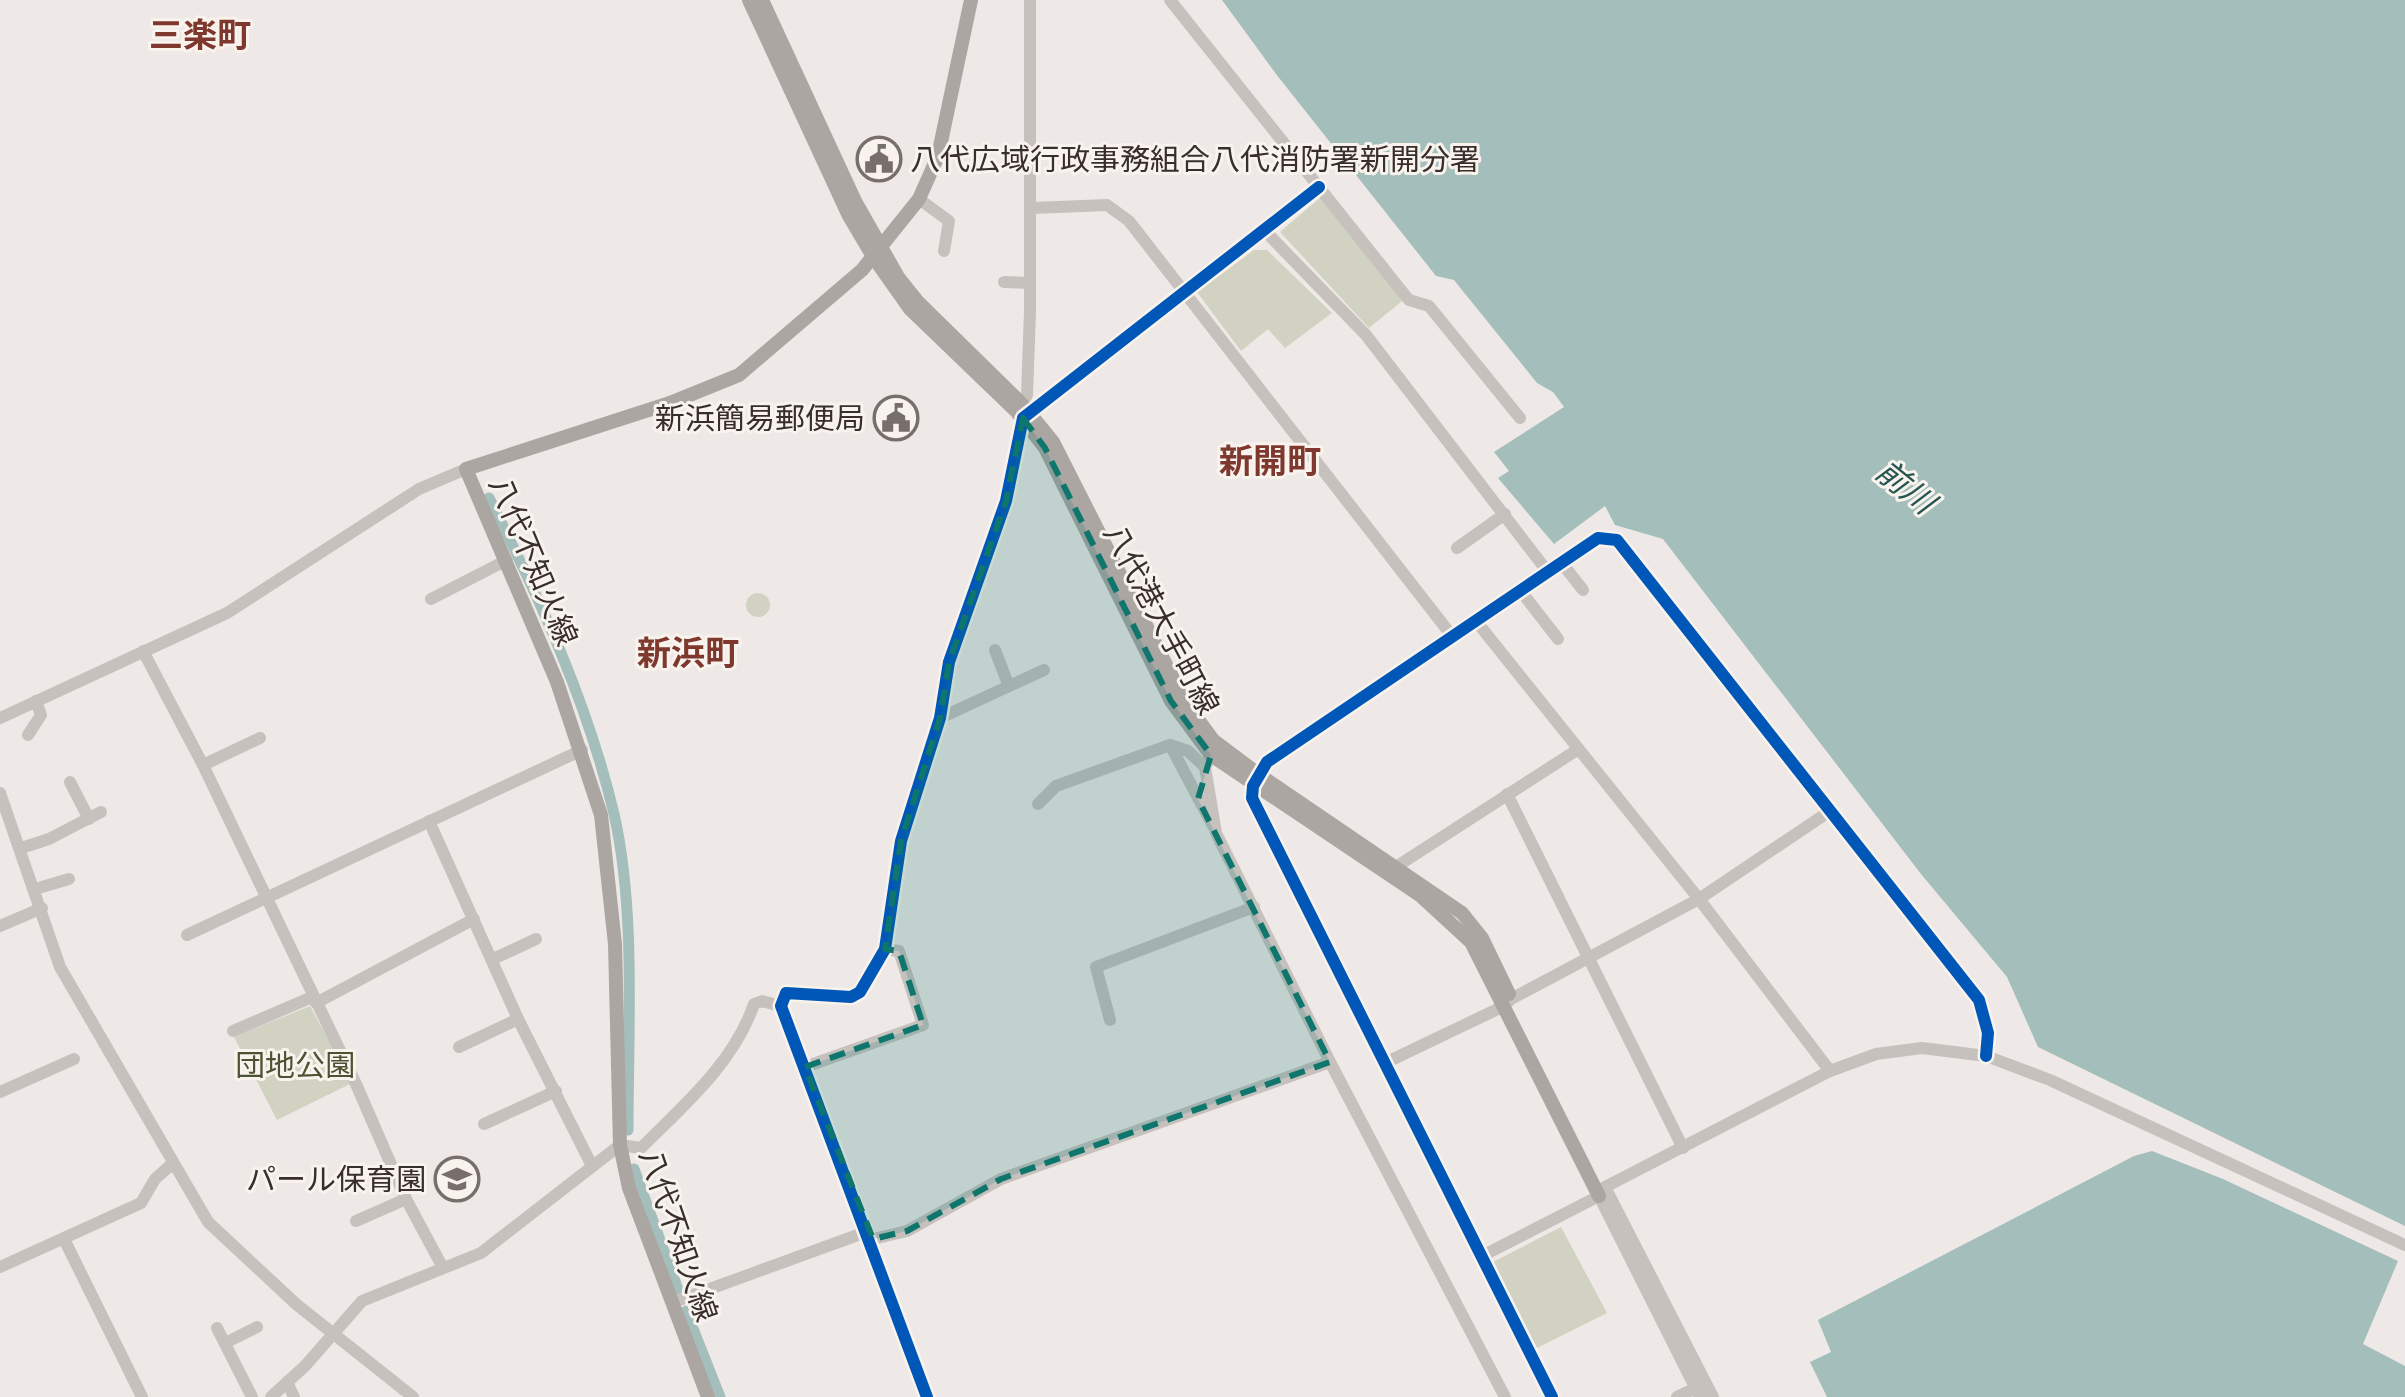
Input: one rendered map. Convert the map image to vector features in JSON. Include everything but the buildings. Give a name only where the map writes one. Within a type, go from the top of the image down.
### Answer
[{"type":"main road","name":"八代港大手町線","points":[[749,0],[849,216],[878,253]]},
{"type":"main road","name":"八代港大手町線","points":[[762,0],[878,253],[910,309],[1053,442],[1195,719],[1255,780],[1390,870],[1462,913],[1482,938],[1508,1002],[1602,1191]]},
{"type":"main road","name":"八代不知火線","points":[[708,1397],[629,1188],[620,1145],[615,944],[601,815],[582,750],[507,560],[466,469],[670,403],[739,375],[878,253],[919,199],[938,156],[971,0]]},
{"type":"main road","name":"八代港大手町線","points":[[1023,411],[1045,448],[1171,701],[1208,761],[1255,780]]},
{"type":"street","points":[[927,1397],[781,1006],[786,993],[851,997],[860,992],[885,949],[901,841],[940,718],[949,662],[1006,501],[1027,395],[1032,208],[1030,0]]},
{"type":"street","points":[[1170,0],[1409,300],[1429,306],[1520,418]]},
{"type":"street","points":[[1023,411],[1265,231],[1319,187]]},
{"type":"street","points":[[919,199],[949,221],[944,251]]},
{"type":"street","points":[[1032,208],[1107,205],[1118,210],[1185,291],[1452,636]]},
{"type":"street","points":[[1265,231],[1366,335],[1547,571]]},
{"type":"street","points":[[1004,282],[1030,283]]},
{"type":"street","points":[[0,718],[227,613],[419,489],[466,469]]},
{"type":"street","points":[[1457,548],[1505,514]]},
{"type":"street","points":[[1552,1397],[1257,810],[1252,798],[1255,780],[1267,762],[1598,538],[1617,540],[1979,1000],[1988,1033],[1986,1056]]},
{"type":"street","points":[[431,599],[507,560]]},
{"type":"street","points":[[1561,562],[1583,590]]},
{"type":"street","points":[[1520,590],[1558,639]]},
{"type":"street","points":[[1476,621],[1699,899],[1830,1071]]},
{"type":"street","points":[[995,650],[1008,684]]},
{"type":"street","points":[[143,651],[203,765],[356,1084],[406,1199],[442,1266]]},
{"type":"street","points":[[940,718],[1044,670]]},
{"type":"street","points":[[28,735],[41,715],[36,701]]},
{"type":"street","points":[[203,765],[260,738]]},
{"type":"street","points":[[1170,745],[1330,1062],[1505,1397]]},
{"type":"street","points":[[1038,804],[1056,786],[1170,745],[1208,761],[1216,833]]},
{"type":"street","points":[[187,935],[582,750]]},
{"type":"street","points":[[1390,870],[1577,750]]},
{"type":"street","points":[[70,782],[89,819]]},
{"type":"street","points":[[0,793],[60,967],[72,992],[208,1222],[296,1304],[413,1397]]},
{"type":"street","points":[[1507,794],[1683,1148]]},
{"type":"street","points":[[1385,1063],[1508,1002],[1699,899],[1830,811]]},
{"type":"street","points":[[21,848],[101,812]]},
{"type":"street","points":[[429,821],[518,1019],[591,1164]]},
{"type":"street","points":[[35,889],[69,879]]},
{"type":"street","points":[[1110,1020],[1096,967],[1254,907]]},
{"type":"street","points":[[0,926],[42,908]]},
{"type":"street","points":[[233,1031],[314,1000],[474,919]]},
{"type":"street","points":[[493,959],[536,939]]},
{"type":"street","points":[[805,1067],[923,1025],[899,951],[885,949]]},
{"type":"street","points":[[271,1397],[362,1301],[442,1266],[481,1253],[591,1164],[620,1145],[641,1148],[714,1073],[747,1023],[754,1004],[762,1001],[781,1006]]},
{"type":"street","points":[[459,1047],[518,1019]]},
{"type":"street","points":[[1480,1257],[1830,1071],[1876,1054],[1922,1048],[1986,1056],[2050,1080],[2405,1245]]},
{"type":"street","points":[[0,1092],[74,1059]]},
{"type":"street","points":[[866,1232],[873,1239],[907,1231],[1001,1179],[1330,1062]]},
{"type":"street","points":[[484,1124],[556,1091]]},
{"type":"street","points":[[0,1267],[141,1203],[155,1179],[172,1164]]},
{"type":"street","points":[[1602,1191],[1698,1392],[1677,1397]]},
{"type":"street","points":[[1602,1191],[1713,1397]]},
{"type":"street","points":[[356,1221],[406,1199]]},
{"type":"street","points":[[674,1302],[866,1232]]},
{"type":"street","points":[[64,1239],[142,1397]]},
{"type":"street","points":[[225,1343],[257,1327]]},
{"type":"street","points":[[217,1328],[252,1397]]},
{"type":"street","points":[[287,1382],[294,1397]]},
{"type":"highlighted area","points":[[1023,418],[1045,448],[1171,701],[1211,755],[1198,799],[1330,1062],[1001,1179],[907,1231],[873,1239],[805,1067],[923,1025],[899,951],[885,949],[901,841],[940,718],[949,662],[1006,501]]},
{"type":"green space","points":[[1321,197],[1402,301],[1369,328],[1280,232]]},
{"type":"green space","points":[[1254,250],[1267,250],[1332,313],[1285,348],[1268,329],[1241,351],[1197,292]]},
{"type":"green space","points":[[758,593],[767,596],[770,605],[767,614],[758,617],[749,614],[746,605],[749,596]]},
{"type":"green space","name":"団地公園","points":[[310,1006],[352,1083],[277,1120],[234,1037]]},
{"type":"green space","points":[[1561,1227],[1607,1313],[1537,1348],[1491,1263]]},
{"type":"water","name":"前川","points":[[1222,0],[2405,0],[2405,1226],[2038,1047],[2007,977],[1921,874],[1663,539],[1615,525],[1605,506],[1554,544],[1498,478],[1509,471],[1494,452],[1564,407],[1553,392],[1537,383],[1454,280],[1436,276],[1276,74]]},
{"type":"water","points":[[2152,1151],[2223,1179],[2398,1261],[2363,1344],[2405,1366],[2405,1397],[1827,1397],[1810,1362],[1831,1352],[1818,1320],[2134,1156]]},
{"type":"waterway","points":[[489,498],[561,653],[591,732],[614,814],[621,851],[628,930],[628,1130]]},
{"type":"waterway","points":[[634,1169],[680,1295]]},
{"type":"waterway","points":[[686,1311],[720,1397]]},
{"type":"cycle path","points":[[927,1397],[781,1006],[786,993],[851,997],[860,992],[885,949],[901,841],[940,718],[949,662],[1006,501],[1023,418],[1319,187]]},
{"type":"cycle path","points":[[1552,1397],[1252,798],[1253,786],[1267,762],[1598,538],[1617,540],[1979,1000],[1988,1033],[1986,1056]]},
{"type":"place","name":"八代広域行政事務組合八代消防署新開分署","points":[[879,159]]},
{"type":"place","name":"新浜簡易郵便局","points":[[896,418]]},
{"type":"place","name":"パール保育園","points":[[457,1179]]},
{"type":"district","name":"三楽町","points":[[200,34]]},
{"type":"district","name":"新開町","points":[[1270,460]]},
{"type":"district","name":"新浜町","points":[[688,652]]}]
